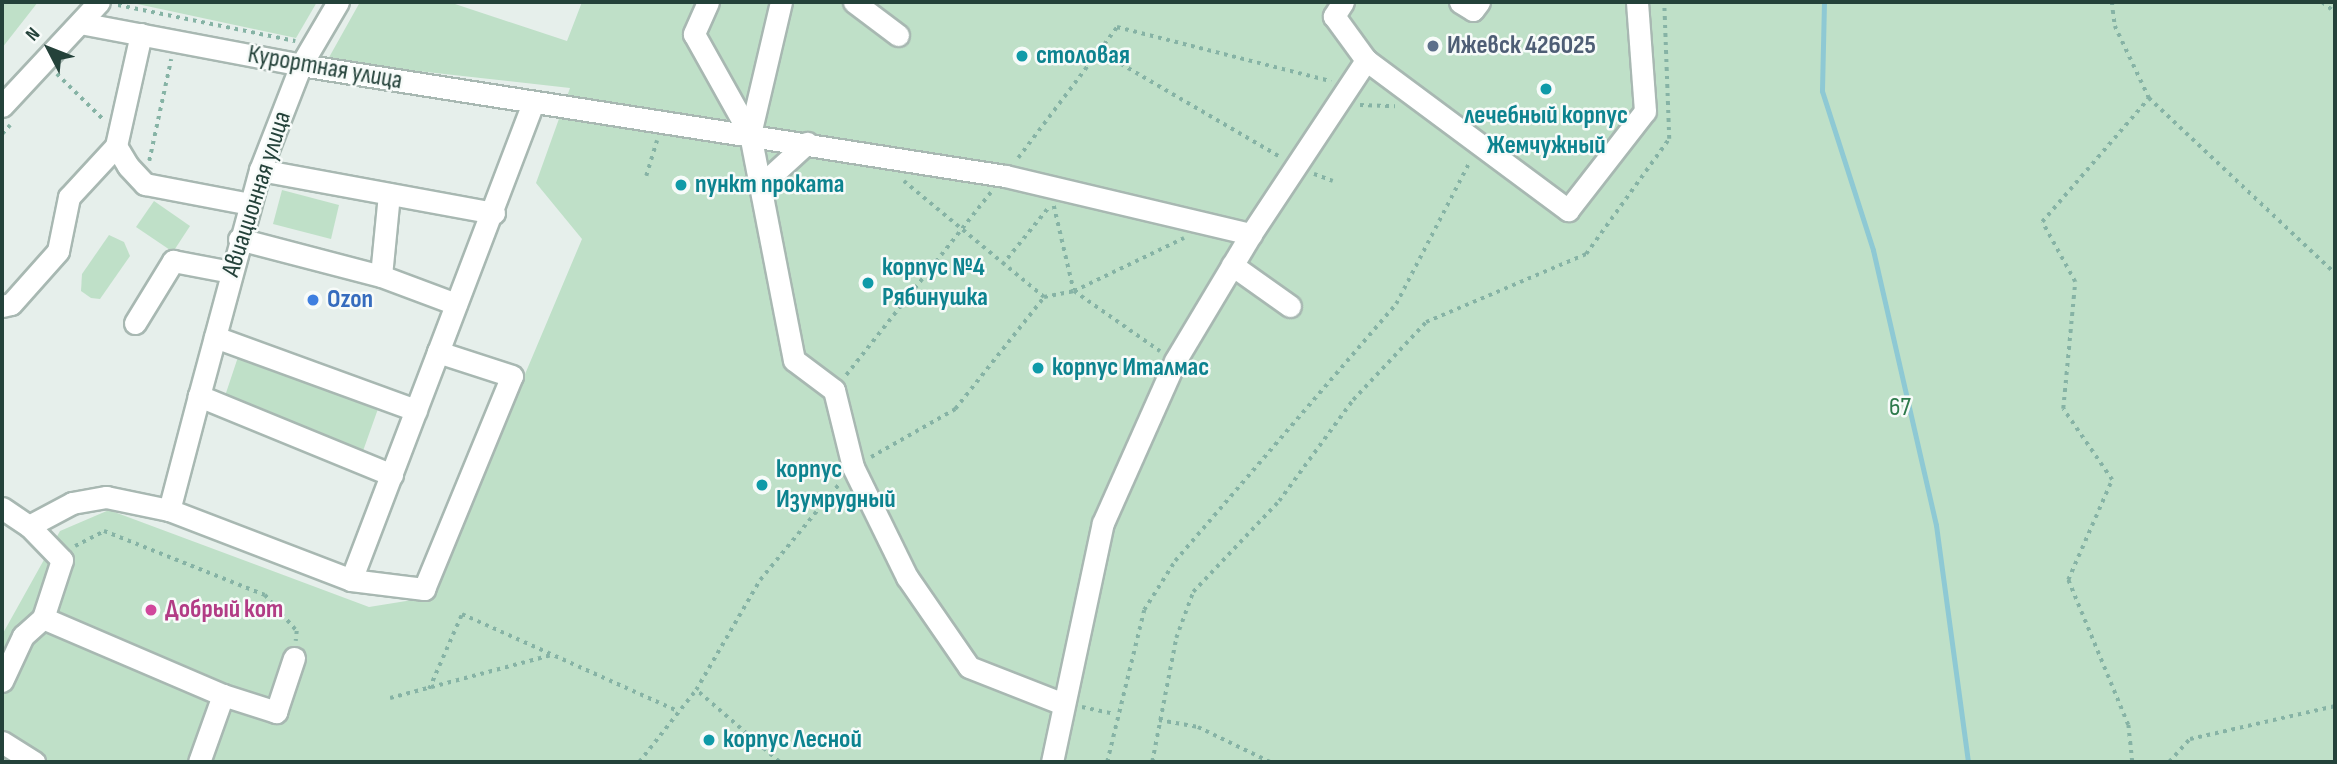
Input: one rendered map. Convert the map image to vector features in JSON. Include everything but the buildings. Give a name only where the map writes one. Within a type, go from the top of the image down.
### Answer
[{"type":"street","name":"Авиационная улица","points":[[169,510],[239,239],[260,170],[302,65],[338,2]]},
{"type":"street","points":[[708,2],[694,34],[750,134],[794,360],[834,390],[853,467],[908,577],[969,667],[1061,703]]},
{"type":"street","points":[[750,134],[781,2]]},
{"type":"street","points":[[854,2],[898,34]]},
{"type":"street","points":[[1343,2],[1334,16],[1366,60],[1568,210],[1645,111],[1636,2]]},
{"type":"street","points":[[1460,2],[1473,10],[1479,2]]},
{"type":"street","points":[[2,106],[107,3]]},
{"type":"street","name":"Курортная улица","points":[[85,24],[302,65],[1005,176],[1055,195],[1204,228],[1251,234]]},
{"type":"street","points":[[2,306],[11,304],[58,251],[69,197],[118,140],[141,34]]},
{"type":"street","points":[[1052,762],[1061,703],[1103,523],[1175,361],[1251,234],[1366,60]]},
{"type":"street","points":[[351,580],[456,304],[494,213],[533,103]]},
{"type":"street","points":[[118,140],[145,184],[250,204]]},
{"type":"street","points":[[760,186],[807,143]]},
{"type":"street","points":[[260,170],[494,213]]},
{"type":"street","points":[[381,276],[388,194]]},
{"type":"street","points":[[239,239],[381,276],[456,304]]},
{"type":"street","points":[[135,323],[173,261],[231,272]]},
{"type":"street","points":[[1232,265],[1290,306]]},
{"type":"street","points":[[215,337],[416,410]]},
{"type":"street","points":[[29,526],[72,503],[106,497],[169,510],[351,580],[424,589],[512,376],[438,352]]},
{"type":"street","points":[[199,396],[392,475]]},
{"type":"street","points":[[2,508],[29,526],[62,560],[43,618],[23,636],[2,681]]},
{"type":"street","points":[[43,618],[223,695],[276,712],[294,658]]},
{"type":"street","points":[[199,762],[223,695]]},
{"type":"street","points":[[2,742],[34,762]]},
{"type":"path","points":[[1152,762],[1159,720],[1193,592],[1279,501],[1353,400],[1426,322],[1586,254],[1669,139],[1664,2]]},
{"type":"path","points":[[2112,2],[2115,26],[2149,98],[2335,273]]},
{"type":"path","points":[[2322,2],[2335,12]]},
{"type":"path","points":[[107,3],[313,45]]},
{"type":"path","points":[[834,390],[958,231],[1005,176],[1117,27],[1350,86]]},
{"type":"path","points":[[145,184],[175,41]]},
{"type":"path","points":[[1099,51],[1297,166]]},
{"type":"path","points":[[57,74],[118,140]]},
{"type":"path","points":[[2132,762],[2128,725],[2068,580],[2112,481],[2063,410],[2075,282],[2042,222],[2149,98]]},
{"type":"path","points":[[1337,104],[1431,107]]},
{"type":"path","points":[[646,176],[663,122]]},
{"type":"path","points":[[1107,762],[1114,714],[1144,610],[1168,571],[1395,304],[1479,144]]},
{"type":"path","points":[[874,154],[958,231],[1044,297]]},
{"type":"path","points":[[1002,265],[1055,195]]},
{"type":"path","points":[[1055,195],[1074,291],[1175,361]]},
{"type":"path","points":[[639,762],[676,710],[696,690],[760,580],[853,467],[954,409],[1044,297],[1074,291],[1204,228]]},
{"type":"path","points":[[62,560],[82,538],[104,531],[265,594],[297,631],[294,658]]},
{"type":"path","points":[[429,689],[462,614],[676,710]]},
{"type":"path","points":[[390,698],[554,654]]},
{"type":"path","points":[[696,690],[779,762]]},
{"type":"path","points":[[1061,703],[1114,714]]},
{"type":"path","points":[[2168,762],[2190,739],[2335,706]]},
{"type":"path","points":[[1159,720],[1198,727],[1270,762]]},
{"type":"green space","points":[[2,2],[38,2],[2,48]]},
{"type":"green space","points":[[128,2],[317,2],[296,38]]},
{"type":"green space","name":"67","points":[[360,2],[449,2],[567,41],[582,2],[2335,2],[2335,762],[2,762],[2,635],[60,531],[109,510],[369,607],[431,597],[582,239],[536,183],[570,88],[327,61]]},
{"type":"green space","points":[[282,190],[339,205],[331,239],[273,224]]},
{"type":"green space","points":[[154,201],[190,226],[173,252],[136,227]]},
{"type":"green space","points":[[109,235],[124,242],[130,256],[100,299],[91,298],[81,291],[82,274]]},
{"type":"green space","points":[[238,357],[379,406],[363,451],[223,402]]},
{"type":"waterway","points":[[1824,2],[1822,91],[1873,250],[1936,525],[1968,762]]},
{"type":"place","name":"Ижевск 426025","points":[[1433,46]]},
{"type":"place","name":"столовая","points":[[1022,56]]},
{"type":"place","name":"лечебный корпус Жемчужный","points":[[1546,89]]},
{"type":"place","name":"пункт проката","points":[[681,185]]},
{"type":"place","name":"корпус №4 Рябинушка","points":[[868,283]]},
{"type":"place","name":"Ozon","points":[[313,300]]},
{"type":"place","name":"корпус Италмас","points":[[1038,368]]},
{"type":"place","name":"корпус Изумрудный","points":[[762,485]]},
{"type":"place","name":"Добрый кот","points":[[151,610]]},
{"type":"place","name":"корпус Лесной","points":[[709,740]]}]
